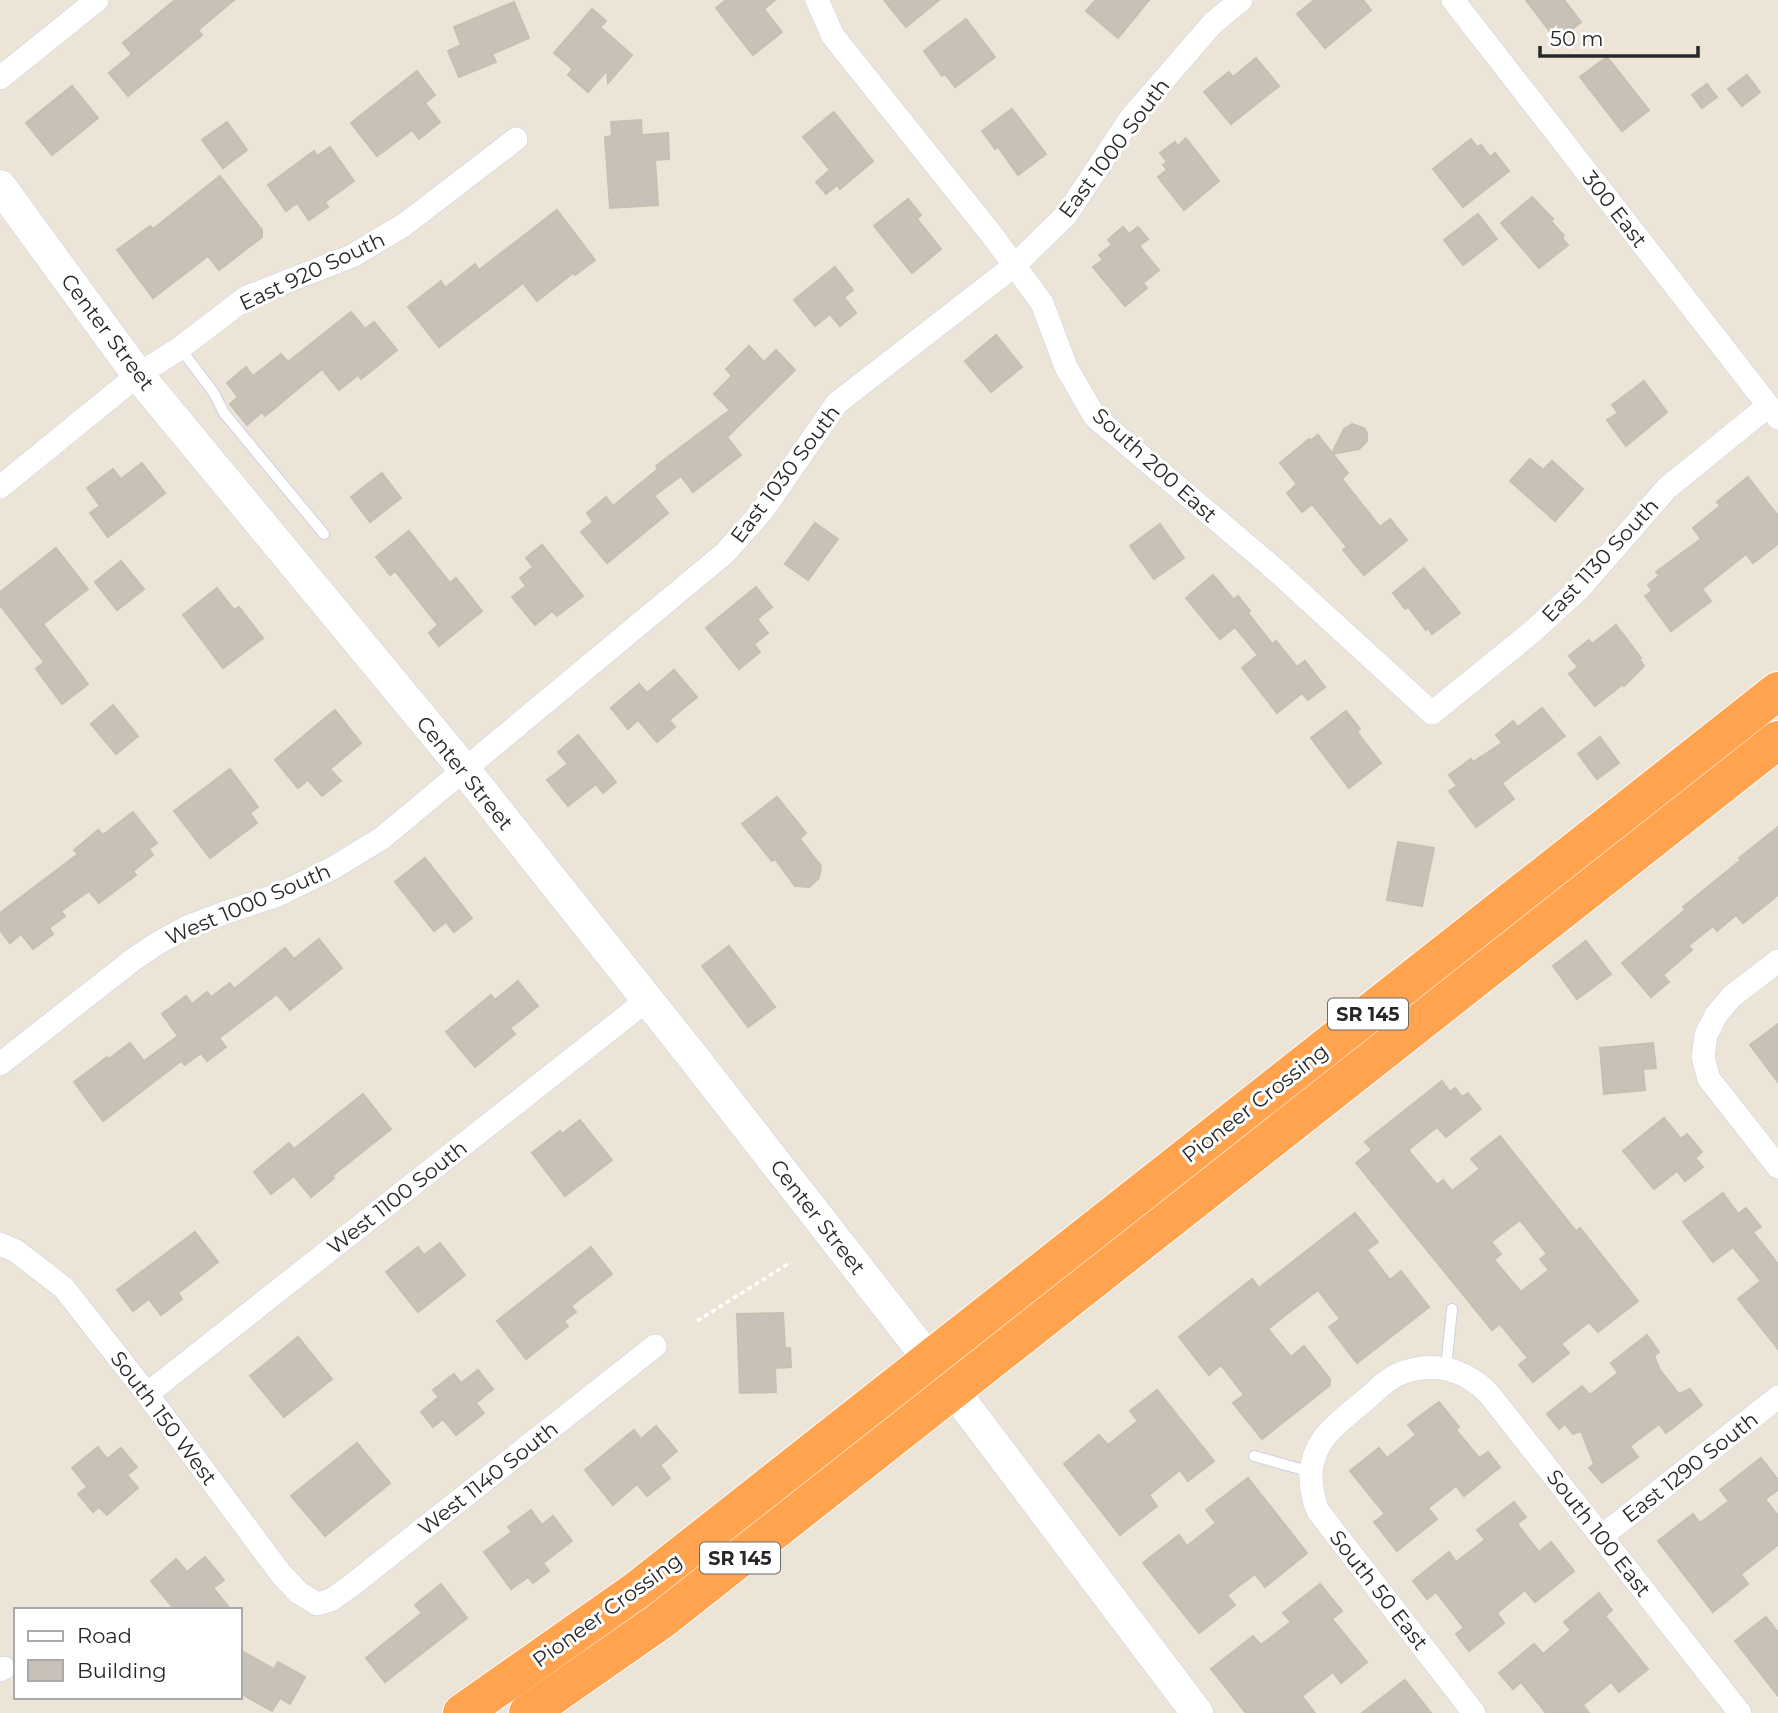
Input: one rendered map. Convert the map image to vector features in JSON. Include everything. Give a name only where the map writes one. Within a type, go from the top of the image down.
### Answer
[{"type":"highway","name":"Pioneer Crossing","points":[[462,1713],[637,1590],[1778,691]]},
{"type":"highway","name":"Pioneer Crossing","points":[[527,1713],[660,1621],[1778,740]]},
{"type":"street","points":[[0,78],[97,0]]},
{"type":"street","name":"South 200 East","points":[[817,0],[833,36],[1015,265],[1042,303],[1066,367],[1095,417],[1270,565],[1432,713]]},
{"type":"street","name":"East 1000 South","points":[[1015,265],[1067,214],[1130,119],[1213,23],[1241,0]]},
{"type":"street","name":"300 East","points":[[1452,0],[1773,412]]},
{"type":"street","name":"East 920 South","points":[[0,487],[138,375],[180,348],[247,297],[352,256],[404,225],[516,139]]},
{"type":"street","name":"Center Street","points":[[0,186],[138,375],[464,769],[953,1390]]},
{"type":"street","name":"East 1030 South","points":[[464,769],[725,552],[763,510],[837,403],[1015,265]]},
{"type":"street","name":"East 1130 South","points":[[1432,713],[1532,632],[1580,587],[1667,488],[1773,412]]},
{"type":"street","name":"West 1000 South","points":[[0,1064],[158,943],[187,927],[278,895],[333,868],[382,838],[464,769]]},
{"type":"street","points":[[1778,961],[1731,997],[1716,1015],[1706,1035],[1703,1057],[1709,1079],[1778,1167]]},
{"type":"street","name":"West 1100 South","points":[[147,1394],[647,1000]]},
{"type":"street","name":"South 150 West","points":[[0,1244],[16,1251],[64,1288],[281,1574],[298,1592],[317,1604]]},
{"type":"street","name":"West 1140 South","points":[[317,1604],[331,1600],[352,1585],[655,1346]]},
{"type":"street","points":[[1312,1464],[1322,1438],[1331,1427],[1395,1376],[1429,1367],[1446,1368]]},
{"type":"street","name":"South 100 East","points":[[1446,1368],[1468,1376],[1490,1395],[1740,1713]]},
{"type":"street","points":[[953,1390],[1197,1713]]},
{"type":"street","name":"East 1290 South","points":[[1602,1536],[1778,1397]]},
{"type":"street","name":"South 50 East","points":[[1312,1464],[1313,1502],[1318,1511],[1474,1713]]},
{"type":"lane","points":[[180,348],[214,393],[224,413],[324,534]]},
{"type":"lane","points":[[1446,1368],[1452,1309]]},
{"type":"lane","points":[[1254,1455],[1312,1464]]},
{"type":"path","points":[[697,1321],[791,1262]]},
{"type":"building","points":[[175,0],[234,0],[198,30],[202,35],[128,96],[109,73],[132,54],[123,43]]},
{"type":"building","points":[[726,0],[775,0],[764,9],[782,32],[753,55],[716,8]]},
{"type":"building","points":[[884,0],[939,0],[906,27]]},
{"type":"building","points":[[1096,0],[1149,0],[1118,38],[1086,11]]},
{"type":"building","points":[[1314,0],[1363,0],[1371,10],[1325,48],[1297,14]]},
{"type":"building","points":[[1526,0],[1564,0],[1581,22],[1557,41]]},
{"type":"building","points":[[514,2],[529,38],[492,54],[496,62],[459,77],[448,51],[461,45],[454,27]]},
{"type":"building","points":[[592,9],[606,21],[600,27],[632,55],[608,83],[607,70],[588,92],[568,75],[573,69],[554,53]]},
{"type":"building","points":[[966,19],[995,57],[955,87],[945,74],[942,76],[924,51]]},
{"type":"building","points":[[1607,57],[1649,110],[1622,131],[1580,77]]},
{"type":"building","points":[[1256,58],[1279,86],[1231,124],[1204,92],[1229,72],[1233,77]]},
{"type":"building","points":[[417,71],[435,95],[425,103],[440,122],[419,139],[412,130],[377,156],[351,123]]},
{"type":"building","points":[[1747,75],[1760,92],[1742,106],[1728,89]]},
{"type":"building","points":[[1707,84],[1717,97],[1702,108],[1692,95]]},
{"type":"building","points":[[72,86],[98,118],[52,155],[26,123]]},
{"type":"building","points":[[1012,109],[1046,154],[1018,175],[998,147],[995,149],[982,131]]},
{"type":"building","points":[[834,112],[873,161],[840,189],[837,185],[826,194],[816,182],[830,170],[803,137]]},
{"type":"building","points":[[641,120],[642,135],[668,133],[669,159],[655,160],[658,205],[610,208],[605,137],[612,136],[611,122]]},
{"type":"building","points":[[227,122],[247,150],[223,168],[202,140]]},
{"type":"building","points":[[1186,138],[1219,181],[1184,210],[1158,177],[1167,170],[1163,165],[1167,162],[1160,153],[1175,142],[1178,146]]},
{"type":"building","points":[[1471,139],[1477,147],[1481,145],[1490,157],[1495,153],[1509,171],[1463,207],[1433,169]]},
{"type":"building","points":[[330,147],[354,181],[325,202],[328,207],[309,220],[297,203],[286,211],[268,185],[314,151],[317,156]]},
{"type":"building","points":[[220,176],[262,230],[262,237],[219,270],[208,256],[153,298],[117,250],[150,226],[153,229]]},
{"type":"building","points":[[1532,197],[1553,219],[1551,221],[1568,245],[1539,268],[1501,223]]},
{"type":"building","points":[[908,199],[921,215],[917,219],[941,249],[912,273],[874,226]]},
{"type":"building","points":[[557,210],[595,260],[537,301],[523,283],[439,347],[408,307],[441,281],[445,288],[475,264],[479,270]]},
{"type":"building","points":[[1478,214],[1497,239],[1463,265],[1444,240]]},
{"type":"building","points":[[1123,227],[1129,234],[1138,227],[1148,239],[1139,246],[1159,270],[1143,283],[1147,288],[1125,306],[1093,267],[1103,260],[1099,255],[1112,245],[1108,240]]},
{"type":"building","points":[[835,267],[853,290],[844,297],[856,313],[840,326],[830,314],[815,326],[794,300]]},
{"type":"building","points":[[351,312],[365,329],[374,322],[397,350],[361,379],[358,375],[339,390],[322,369],[265,416],[262,412],[247,425],[230,404],[238,397],[227,383],[246,367],[253,376],[281,354],[288,362]]},
{"type":"building","points":[[996,335],[1022,367],[991,392],[965,361]]},
{"type":"building","points":[[749,346],[764,362],[776,350],[795,370],[727,437],[741,455],[693,492],[681,476],[654,496],[668,513],[607,563],[581,532],[593,522],[587,513],[606,497],[613,506],[658,469],[656,466],[730,410],[714,394],[732,376],[726,369]]},
{"type":"building","points":[[1644,381],[1667,412],[1626,446],[1607,420],[1618,413],[1612,405]]},
{"type":"building","points":[[1352,424],[1364,428],[1367,441],[1359,449],[1333,454],[1348,473],[1342,479],[1380,527],[1390,519],[1407,540],[1364,575],[1343,550],[1347,547],[1312,504],[1302,512],[1287,493],[1297,484],[1280,463],[1309,439],[1310,441],[1318,435],[1332,453],[1344,429]]},
{"type":"building","points":[[1530,459],[1543,470],[1552,461],[1583,489],[1555,521],[1510,481]]},
{"type":"building","points":[[142,463],[165,493],[108,537],[90,513],[100,506],[87,488],[113,469],[121,479]]},
{"type":"building","points":[[382,473],[401,498],[370,522],[351,497]]},
{"type":"building","points":[[1748,477],[1778,516],[1778,544],[1753,563],[1746,554],[1702,589],[1711,601],[1671,631],[1645,596],[1652,591],[1648,585],[1659,576],[1656,572],[1701,539],[1693,528],[1720,506],[1717,502]]},
{"type":"building","points":[[815,523],[838,539],[808,580],[785,564]]},
{"type":"building","points":[[1160,524],[1184,558],[1154,579],[1130,546]]},
{"type":"building","points":[[409,531],[450,583],[456,578],[482,611],[439,646],[429,633],[438,625],[395,571],[390,575],[376,557]]},
{"type":"building","points":[[542,545],[583,596],[557,616],[552,611],[535,625],[512,597],[526,586],[520,578],[533,567],[526,558]]},
{"type":"building","points":[[56,548],[88,589],[43,624],[88,684],[62,704],[36,669],[44,662],[0,605],[0,592]]},
{"type":"building","points":[[121,561],[144,589],[117,610],[95,582]]},
{"type":"building","points":[[1424,568],[1460,613],[1432,634],[1408,607],[1405,609],[1393,593]]},
{"type":"building","points":[[1213,575],[1234,600],[1238,596],[1272,644],[1276,641],[1297,667],[1305,661],[1325,687],[1308,700],[1302,693],[1277,713],[1242,668],[1258,655],[1235,627],[1220,639],[1186,598]]},
{"type":"building","points":[[756,587],[772,607],[757,619],[768,633],[754,644],[760,652],[739,669],[706,628]]},
{"type":"building","points":[[217,588],[234,610],[239,607],[263,638],[223,668],[183,615]]},
{"type":"building","points":[[1616,625],[1644,666],[1624,686],[1623,684],[1595,706],[1569,674],[1578,667],[1569,656],[1589,640],[1592,644]]},
{"type":"building","points":[[674,670],[697,697],[669,720],[675,727],[657,742],[638,720],[628,729],[611,708],[639,684],[647,693]]},
{"type":"building","points":[[113,705],[138,736],[116,754],[91,724]]},
{"type":"building","points":[[1542,708],[1565,736],[1502,783],[1514,799],[1476,827],[1449,791],[1457,786],[1449,775],[1471,759],[1473,762],[1502,743],[1496,735],[1513,721],[1518,727]]},
{"type":"building","points":[[335,710],[361,743],[330,769],[341,781],[322,796],[308,780],[298,788],[275,760]]},
{"type":"building","points":[[1346,711],[1360,729],[1357,732],[1381,763],[1349,788],[1311,738]]},
{"type":"building","points":[[578,735],[616,782],[603,793],[596,784],[568,806],[547,780],[568,764],[558,752]]},
{"type":"building","points":[[1600,737],[1619,763],[1597,779],[1578,754]]},
{"type":"building","points":[[230,769],[258,807],[250,813],[257,823],[210,858],[174,811]]},
{"type":"building","points":[[777,797],[806,833],[800,839],[821,866],[819,878],[809,887],[795,886],[775,859],[772,861],[742,824]]},
{"type":"building","points":[[133,812],[157,843],[149,849],[153,855],[133,871],[136,875],[99,903],[89,891],[61,911],[65,916],[49,928],[53,934],[33,949],[21,934],[10,943],[0,930],[0,913],[78,854],[74,850],[98,830],[103,835]]},
{"type":"building","points":[[1778,827],[1778,895],[1743,923],[1736,915],[1717,931],[1713,926],[1688,946],[1692,950],[1663,975],[1669,982],[1651,997],[1622,963],[1685,910],[1683,907],[1741,860],[1739,858]]},
{"type":"building","points":[[1398,842],[1434,848],[1422,906],[1387,900]]},
{"type":"building","points":[[425,858],[472,918],[454,932],[446,922],[434,931],[395,882]]},
{"type":"building","points":[[319,939],[342,968],[290,1010],[277,994],[219,1038],[226,1047],[207,1061],[201,1053],[185,1065],[181,1061],[103,1121],[74,1082],[130,1043],[144,1061],[178,1036],[162,1014],[186,996],[192,1004],[207,992],[211,997],[230,983],[234,989],[285,948],[294,959]]},
{"type":"building","points":[[1586,941],[1611,974],[1577,999],[1553,966]]},
{"type":"building","points":[[729,946],[775,1007],[748,1027],[702,966]]},
{"type":"building","points":[[518,981],[538,1006],[510,1028],[515,1034],[475,1067],[446,1032],[491,995],[495,1000]]},
{"type":"building","points":[[1778,1024],[1778,1082],[1750,1045]]},
{"type":"building","points":[[1653,1043],[1656,1068],[1643,1069],[1645,1090],[1604,1094],[1600,1048]]},
{"type":"building","points":[[1442,1081],[1450,1092],[1455,1088],[1462,1097],[1468,1093],[1481,1109],[1446,1137],[1437,1127],[1408,1150],[1437,1185],[1443,1180],[1452,1191],[1480,1169],[1471,1159],[1500,1136],[1576,1231],[1580,1228],[1638,1301],[1598,1332],[1589,1322],[1561,1344],[1569,1353],[1533,1382],[1519,1365],[1528,1358],[1500,1324],[1492,1330],[1356,1163],[1372,1150],[1365,1142]],"holes":[[[1520,1220],[1547,1254],[1540,1259],[1549,1270],[1521,1292],[1494,1260],[1501,1254],[1491,1242]]]},
{"type":"building","points":[[363,1094],[391,1129],[332,1176],[334,1178],[311,1197],[294,1176],[271,1194],[254,1172],[289,1143],[294,1149]]},
{"type":"building","points":[[1664,1118],[1681,1139],[1687,1134],[1702,1152],[1695,1158],[1703,1167],[1685,1181],[1677,1171],[1654,1189],[1623,1151]]},
{"type":"building","points":[[580,1120],[612,1160],[565,1196],[532,1153],[560,1131],[562,1134]]},
{"type":"building","points":[[1723,1193],[1738,1214],[1746,1208],[1761,1227],[1753,1232],[1778,1264],[1778,1349],[1738,1299],[1761,1281],[1733,1247],[1713,1262],[1683,1222]]},
{"type":"building","points":[[1355,1213],[1378,1242],[1367,1250],[1390,1280],[1401,1271],[1429,1307],[1357,1363],[1329,1327],[1340,1319],[1318,1290],[1283,1317],[1268,1329],[1291,1357],[1304,1346],[1330,1379],[1330,1385],[1262,1439],[1233,1403],[1244,1395],[1221,1365],[1209,1375],[1179,1337],[1252,1279],[1259,1288]]},
{"type":"building","points":[[195,1232],[218,1262],[178,1293],[182,1299],[161,1315],[149,1299],[133,1311],[117,1290]]},
{"type":"building","points":[[440,1243],[465,1275],[418,1312],[386,1272],[418,1247],[424,1255]]},
{"type":"building","points":[[591,1247],[612,1274],[571,1306],[576,1312],[564,1321],[568,1326],[526,1359],[497,1321]]},
{"type":"building","points":[[783,1313],[785,1348],[790,1348],[791,1367],[775,1368],[776,1392],[740,1393],[737,1314]]},
{"type":"building","points":[[1647,1335],[1659,1352],[1654,1356],[1660,1370],[1679,1394],[1690,1389],[1702,1405],[1666,1433],[1659,1424],[1630,1446],[1638,1457],[1602,1483],[1589,1468],[1594,1464],[1581,1431],[1573,1434],[1565,1424],[1559,1429],[1547,1414],[1582,1386],[1590,1395],[1618,1373],[1611,1363]]},
{"type":"building","points":[[298,1337],[332,1379],[284,1417],[250,1376]]},
{"type":"building","points":[[478,1370],[493,1389],[476,1403],[484,1413],[456,1435],[443,1419],[433,1427],[421,1412],[439,1397],[433,1390],[454,1374],[461,1383]]},
{"type":"building","points":[[1157,1390],[1214,1461],[1188,1481],[1180,1470],[1149,1495],[1157,1506],[1120,1535],[1064,1464],[1099,1435],[1108,1445],[1138,1421],[1130,1411]]},
{"type":"building","points":[[1439,1402],[1459,1427],[1456,1430],[1479,1458],[1488,1452],[1500,1467],[1464,1496],[1456,1486],[1428,1508],[1437,1519],[1397,1551],[1374,1522],[1385,1514],[1350,1471],[1379,1448],[1387,1458],[1416,1435],[1408,1425]]},
{"type":"building","points":[[656,1426],[677,1451],[660,1465],[670,1478],[647,1496],[637,1484],[613,1505],[585,1470],[634,1430],[641,1439]]},
{"type":"building","points":[[357,1443],[390,1483],[325,1536],[291,1496]]},
{"type":"building","points":[[98,1447],[107,1459],[121,1448],[137,1467],[127,1475],[138,1488],[107,1515],[99,1507],[93,1512],[78,1494],[87,1487],[72,1468]]},
{"type":"building","points":[[1761,1458],[1778,1480],[1778,1490],[1765,1499],[1778,1516],[1778,1545],[1741,1574],[1748,1584],[1713,1612],[1658,1541],[1693,1514],[1700,1523],[1729,1501],[1720,1490]]},
{"type":"building","points":[[1248,1478],[1307,1553],[1265,1587],[1255,1574],[1227,1595],[1235,1605],[1199,1633],[1143,1563],[1179,1535],[1187,1546],[1216,1523],[1206,1510]]},
{"type":"building","points":[[1514,1502],[1526,1517],[1517,1524],[1539,1552],[1551,1542],[1574,1571],[1535,1602],[1525,1590],[1497,1613],[1504,1623],[1469,1651],[1456,1634],[1464,1628],[1436,1592],[1427,1599],[1413,1581],[1449,1552],[1456,1562],[1485,1540],[1477,1530]]},
{"type":"building","points":[[531,1510],[542,1525],[553,1516],[572,1541],[543,1563],[549,1571],[533,1583],[528,1577],[511,1589],[484,1552],[512,1532],[508,1527]]},
{"type":"building","points":[[205,1557],[224,1580],[213,1588],[229,1608],[173,1608],[151,1581],[176,1559],[187,1572]]},
{"type":"building","points":[[441,1584],[467,1618],[385,1682],[366,1658],[422,1613],[415,1605]]},
{"type":"building","points":[[1320,1584],[1342,1611],[1332,1619],[1367,1662],[1341,1683],[1333,1672],[1302,1696],[1315,1713],[1246,1713],[1211,1669],[1253,1636],[1261,1645],[1291,1622],[1283,1613]]},
{"type":"building","points":[[1599,1593],[1612,1610],[1605,1616],[1648,1669],[1619,1692],[1611,1682],[1583,1705],[1589,1713],[1546,1713],[1521,1682],[1513,1689],[1499,1673],[1534,1644],[1543,1654],[1571,1630],[1564,1622]]},
{"type":"building","points":[[1766,1617],[1778,1632],[1778,1696],[1735,1641]]},
{"type":"building","points":[[242,1651],[274,1669],[278,1662],[305,1677],[290,1704],[280,1698],[272,1711],[242,1694]]},
{"type":"building","points":[[1405,1680],[1431,1713],[1362,1713]]}]
